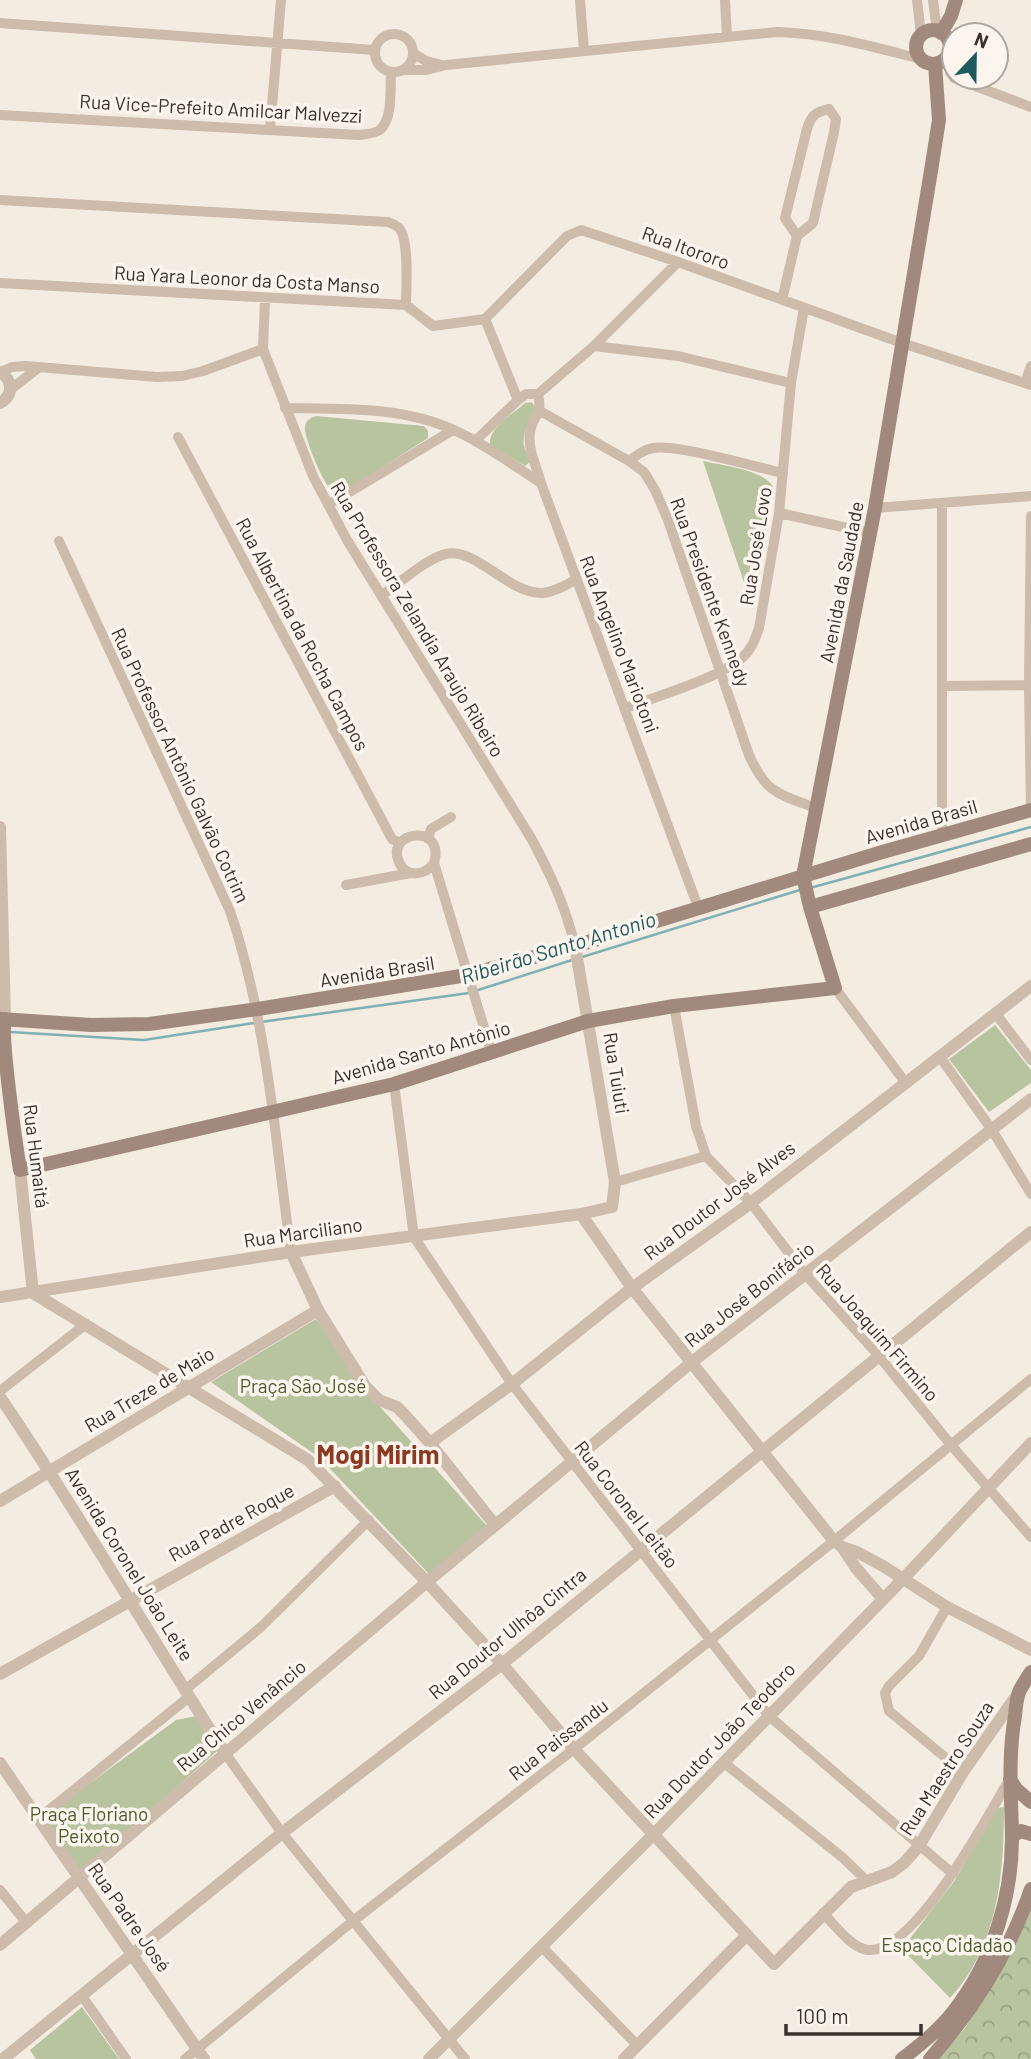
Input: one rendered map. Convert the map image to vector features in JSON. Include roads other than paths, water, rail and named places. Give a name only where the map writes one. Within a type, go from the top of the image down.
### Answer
[{"type":"main road","points":[[940,62],[928,62],[916,44],[921,35],[932,31],[939,32],[951,16],[956,0]]},
{"type":"main road","name":"Avenida da Saudade","points":[[835,988],[806,892],[816,808],[875,508],[939,120],[928,62]]},
{"type":"main road","name":"Avenida Brasil","points":[[806,892],[942,835],[1031,810]]},
{"type":"main road","name":"Avenida Brasil","points":[[2,1033],[258,1014],[469,981],[576,950],[698,907],[806,892],[1031,844]]},
{"type":"main road","name":"Avenida Santo Antônio","points":[[20,1170],[394,1084],[588,1021],[674,1006],[835,988]]},
{"type":"main road","name":"Rua Humaitá","points":[[2,1033],[20,1170]]},
{"type":"main road","points":[[902,2059],[953,2012],[971,1985],[989,1949],[1004,1906],[1012,1836],[1012,1732],[1031,1672]]},
{"type":"main road","points":[[1025,1694],[1029,1692],[1031,1680]]},
{"type":"main road","points":[[1010,1779],[1016,1789],[1031,1802]]},
{"type":"main road","points":[[1012,1836],[1021,1831],[1031,1834]]},
{"type":"main road","points":[[930,2059],[957,2029],[989,1978],[1013,1934],[1031,1889]]},
{"type":"street","points":[[270,129],[281,0]]},
{"type":"street","points":[[580,0],[584,51]]},
{"type":"street","points":[[725,0],[727,37]]},
{"type":"street","points":[[917,0],[921,35]]},
{"type":"street","points":[[933,0],[939,32]]},
{"type":"street","points":[[0,23],[374,50]]},
{"type":"street","points":[[404,70],[412,60],[412,47],[404,37],[392,34],[380,39],[374,50],[376,62],[391,72],[777,32],[806,33],[841,39],[928,62]]},
{"type":"street","points":[[413,53],[426,61],[446,65]]},
{"type":"street","name":"Rua Vice-Prefeito Amilcar Malvezzi","points":[[0,115],[359,135],[375,132],[385,123],[391,72]]},
{"type":"street","points":[[989,91],[1031,107]]},
{"type":"street","points":[[782,300],[797,236],[813,223],[835,132],[836,119],[829,109],[818,111],[811,117],[807,129],[785,218],[797,236]]},
{"type":"street","points":[[0,200],[388,222],[398,226],[403,233],[406,304]]},
{"type":"street","name":"Rua Itororo","points":[[485,319],[573,232],[581,230],[596,233],[902,343],[1028,384]]},
{"type":"street","points":[[475,441],[518,400],[526,394],[538,394],[594,346],[678,262]]},
{"type":"street","name":"Rua Yara Leonor da Costa Manso","points":[[0,283],[265,299],[406,304],[433,326],[485,319]]},
{"type":"street","name":"Rua Professora Zelandia Araujo Ribeiro","points":[[265,299],[263,349],[313,476],[347,540],[555,883],[566,911],[576,950]]},
{"type":"street","name":"Rua José Lovo","points":[[626,708],[721,671],[743,657],[753,644],[760,628],[779,513],[791,383],[804,308]]},
{"type":"street","points":[[485,319],[518,400]]},
{"type":"street","points":[[594,346],[678,356],[791,383]]},
{"type":"street","points":[[0,403],[7,398],[10,390],[9,381],[0,372],[12,367],[157,377],[182,376],[203,372],[263,349]]},
{"type":"street","points":[[1028,384],[1031,366]]},
{"type":"street","points":[[10,390],[38,368]]},
{"type":"street","name":"Rua Angelino Mariotoni","points":[[538,394],[540,411],[531,425],[529,435],[541,483],[698,907]]},
{"type":"street","points":[[285,408],[360,410],[433,422],[475,441],[541,483]]},
{"type":"street","name":"Rua Presidente Kennedy","points":[[540,411],[644,472],[655,490],[758,776],[767,787],[816,808]]},
{"type":"street","points":[[328,505],[453,430]]},
{"type":"street","name":"Rua Albertina da Rocha Campos","points":[[178,437],[392,839],[400,843]]},
{"type":"street","points":[[629,461],[643,451],[656,447],[677,449],[783,473]]},
{"type":"street","points":[[875,508],[1031,496]]},
{"type":"street","points":[[942,502],[942,835]]},
{"type":"street","points":[[779,513],[870,533]]},
{"type":"street","points":[[1031,516],[1031,810]]},
{"type":"street","name":"Rua Professor Antônio Galvão Cotrim","points":[[59,541],[230,911],[244,954],[258,1014],[291,1252]]},
{"type":"street","points":[[382,595],[443,555],[456,553],[529,591],[542,593],[556,590],[577,579]]},
{"type":"street","points":[[943,686],[1030,685]]},
{"type":"street","points":[[428,838],[430,829],[451,817]]},
{"type":"street","points":[[0,827],[2,1033]]},
{"type":"street","points":[[412,873],[401,866],[397,849],[410,835],[416,834],[428,838],[435,849],[434,863],[492,1054]]},
{"type":"street","points":[[346,885],[425,872],[434,863]]},
{"type":"street","name":"Rua Tuiuti","points":[[576,950],[615,1182],[612,1207]]},
{"type":"street","name":"Rua Doutor José Alves","points":[[430,1443],[512,1384],[632,1288],[751,1203],[1031,986]]},
{"type":"street","name":"Avenida da Saudade","points":[[835,988],[905,1082]]},
{"type":"street","points":[[615,1182],[706,1156],[696,1126],[674,1006]]},
{"type":"street","points":[[996,1014],[1031,1060]]},
{"type":"street","points":[[940,1057],[992,1130],[1031,1194]]},
{"type":"street","name":"Rua Coronel Leitão","points":[[394,1084],[414,1237],[512,1384],[769,1716],[953,1874]]},
{"type":"street","name":"Rua José Bonifácio","points":[[495,1525],[692,1362],[1031,1099]]},
{"type":"street","name":"Rua Joaquim Firmino","points":[[706,1156],[751,1203],[805,1274],[879,1356],[1031,1538]]},
{"type":"street","name":"Rua Humaitá","points":[[20,1170],[33,1293]]},
{"type":"street","name":"Rua Marciliano","points":[[0,1297],[291,1252],[581,1214],[612,1207]]},
{"type":"street","points":[[581,1214],[632,1288],[883,1599]]},
{"type":"street","name":"Rua Doutor Ulhôa Cintra","points":[[4,2059],[282,1833],[502,1664],[1031,1232]]},
{"type":"street","points":[[291,1252],[318,1310],[372,1394],[397,1407],[430,1443],[495,1525]]},
{"type":"street","points":[[33,1293],[308,1460],[427,1582],[502,1664],[574,1749],[746,1936],[624,2059]]},
{"type":"street","name":"Rua Treze de Maio","points":[[0,1501],[318,1310]]},
{"type":"street","points":[[0,1394],[86,1324]]},
{"type":"street","name":"Rua Paissandu","points":[[185,2059],[201,2054],[353,1921],[710,1640],[838,1544],[1031,1379]]},
{"type":"street","name":"Avenida Coronel João Leite","points":[[0,1394],[226,1753]]},
{"type":"street","name":"Rua Doutor João Teodoro","points":[[429,2059],[653,1835],[1031,1443]]},
{"type":"street","name":"Rua Padre Roque","points":[[0,1674],[335,1486]]},
{"type":"street","points":[[38,1819],[261,1628],[369,1520]]},
{"type":"street","name":"Rua Chico Venâncio","points":[[0,1945],[495,1525]]},
{"type":"street","points":[[838,1544],[857,1552],[947,1606],[1031,1650]]},
{"type":"street","points":[[947,1606],[919,1656],[885,1693],[889,1711],[963,1772]]},
{"type":"street","name":"Rua Maestro Souza","points":[[746,1936],[774,1964],[851,1887],[892,1872],[904,1863],[919,1846],[963,1772],[1025,1694]]},
{"type":"street","points":[[226,1753],[282,1833],[465,2059]]},
{"type":"street","points":[[723,1762],[842,1857],[866,1880]]},
{"type":"street","name":"Rua Padre José","points":[[0,1763],[201,2054]]},
{"type":"street","points":[[823,1913],[852,1942],[862,1948],[871,1950],[893,1943],[916,1921],[953,1874],[1010,1779]]},
{"type":"street","points":[[0,1890],[26,1922]]},
{"type":"street","points":[[541,1946],[638,2045]]},
{"type":"street","points":[[82,1996],[126,2059]]},
{"type":"waterway","name":"Ribeirão Santo Antonio","points":[[810,888],[1031,827]]},
{"type":"waterway","name":"Ribeirão Santo Antonio","points":[[582,957],[800,890]]},
{"type":"waterway","name":"Ribeirão Santo Antonio","points":[[475,991],[572,960]]},
{"type":"waterway","name":"Ribeirão Santo Antonio","points":[[261,1022],[469,993]]},
{"type":"waterway","name":"Ribeirão Santo Antonio","points":[[10,1032],[144,1040],[254,1023]]},
{"type":"district","name":"Mogi Mirim","points":[[378,1453]]},
{"type":"park label","name":"Praça São José","points":[[303,1385]]},
{"type":"park label","name":"Praça Floriano Peixoto","points":[[89,1824]]},
{"type":"park label","name":"Espaço Cidadão","points":[[947,1944]]}]
